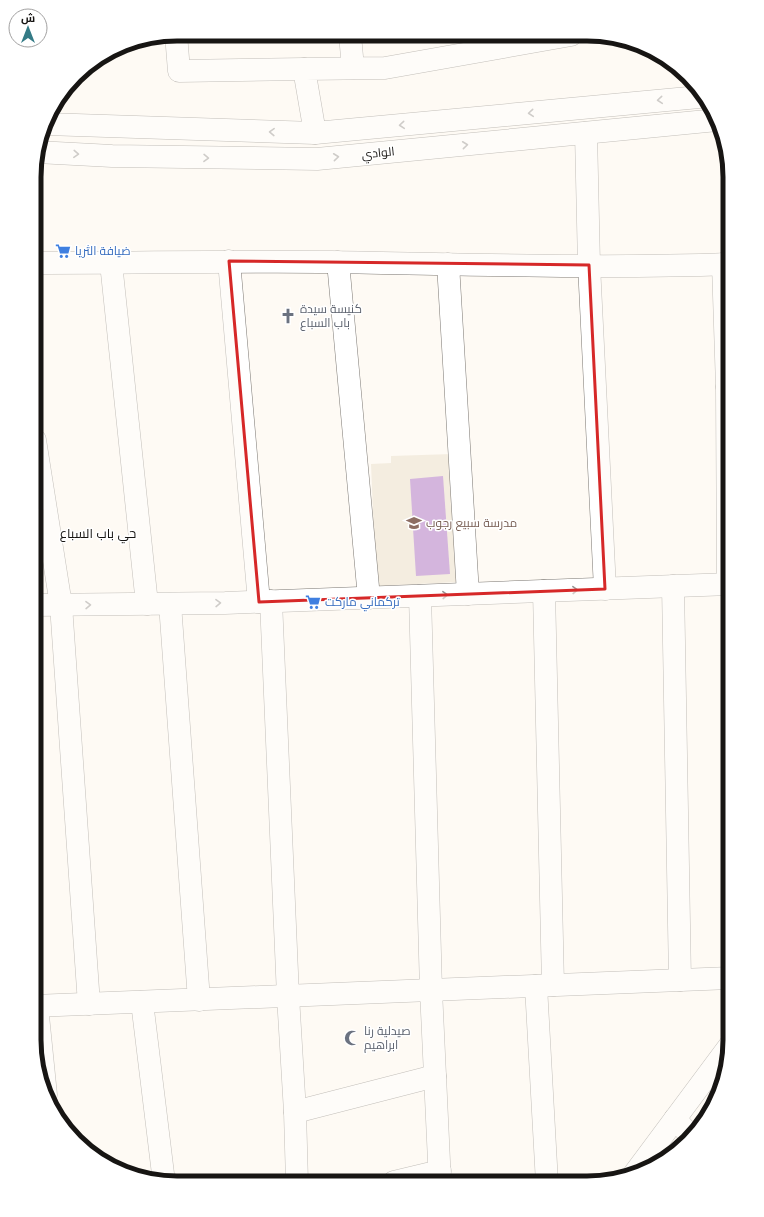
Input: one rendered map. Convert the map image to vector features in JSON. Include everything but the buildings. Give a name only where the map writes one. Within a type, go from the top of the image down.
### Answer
[{"type":"street","points":[[177,41],[179,71],[385,68],[537,41]]},
{"type":"street","points":[[351,41],[353,68]]},
{"type":"street","points":[[304,69],[315,133]]},
{"type":"street","points":[[51,124],[315,133],[697,97]]},
{"type":"street","name":"الوادي","points":[[44,152],[112,156],[318,159],[711,121]]},
{"type":"street","points":[[586,133],[589,265],[605,589]]},
{"type":"street","points":[[41,263],[229,261],[589,265],[723,264]]},
{"type":"street","points":[[229,261],[265,602],[295,1112],[297,1176]]},
{"type":"street","points":[[338,262],[369,598]]},
{"type":"street","points":[[111,263],[147,604]]},
{"type":"street","points":[[448,264],[468,594]]},
{"type":"street","points":[[41,478],[61,605],[89,1004]]},
{"type":"street","points":[[41,606],[265,602],[723,584]]},
{"type":"street","points":[[673,586],[680,980]]},
{"type":"street","points":[[544,591],[547,1176]]},
{"type":"street","points":[[420,596],[431,990],[440,1176]]},
{"type":"street","points":[[170,604],[199,1000]]},
{"type":"street","points":[[41,1006],[723,978]]},
{"type":"street","points":[[142,1002],[163,1175]]},
{"type":"street","points":[[641,1165],[722,1056]]},
{"type":"street","points":[[295,1112],[435,1076]]},
{"type":"street","points":[[675,1119],[687,1132]]},
{"type":"highlighted area","points":[[229,261],[589,265],[605,589],[259,602]]},
{"type":"shaded area","name":"مدرسة سبيع رجوب","points":[[452,454],[458,582],[376,586],[371,464],[391,463],[391,456]]},
{"type":"place","name":"ضيافة الثريا","points":[[63,251]]},
{"type":"place","name":"كنيسة سيدة باب السباع","points":[[288,316]]},
{"type":"place","name":"مدرسة سبيع رجوب","points":[[414,523]]},
{"type":"place","name":"تركماني ماركت","points":[[313,602]]},
{"type":"place","name":"صيدلية رنا ابراهيم","points":[[352,1038]]},
{"type":"district","name":"حي باب السباع","points":[[98,533]]}]
